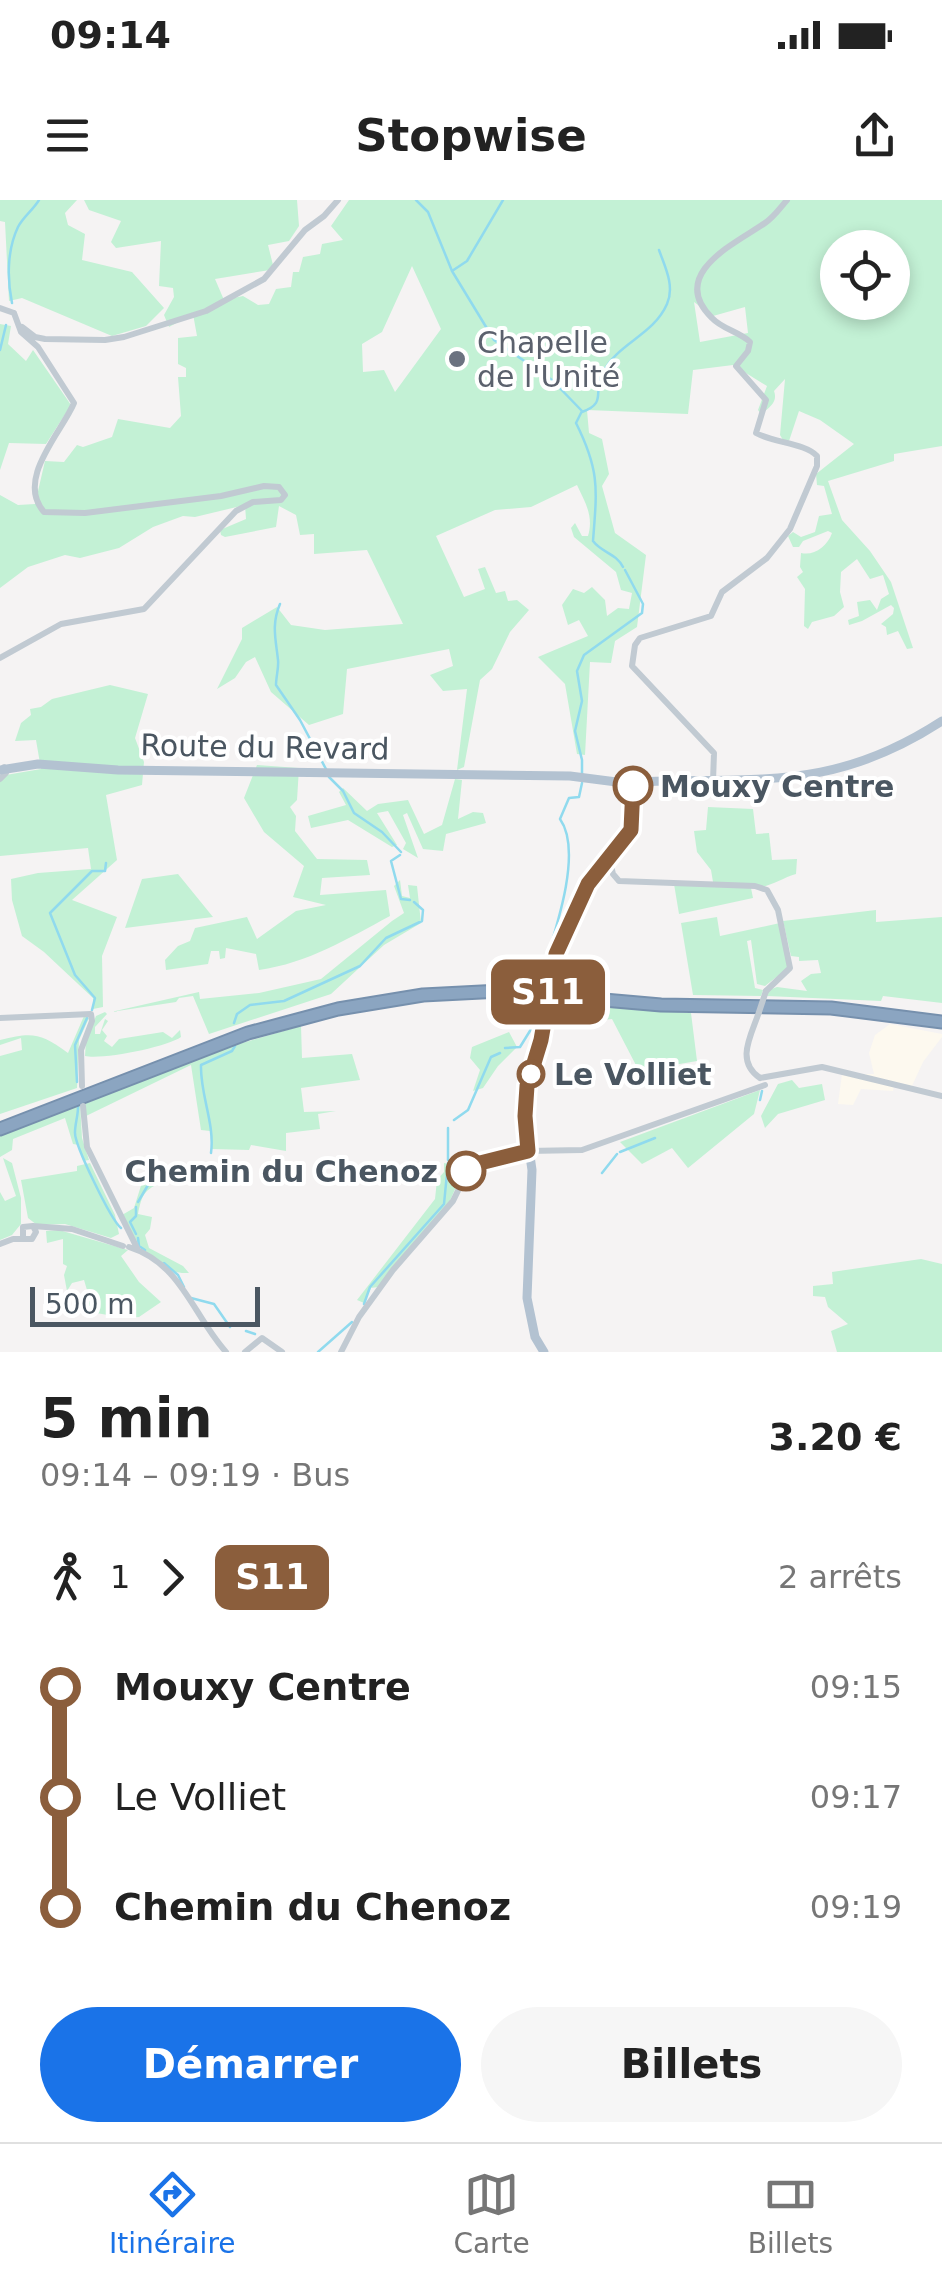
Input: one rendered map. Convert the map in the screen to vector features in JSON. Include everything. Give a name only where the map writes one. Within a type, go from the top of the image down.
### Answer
[{"type":"highway","points":[[0,1126],[261,1023],[336,1004],[422,989],[501,986],[662,1000],[848,1003],[942,1018]]},
{"type":"highway","points":[[0,1126],[248,1033],[338,1010],[423,995],[500,992],[675,1006],[814,1007],[942,1018]]},
{"type":"main road","name":"Route du Revard","points":[[2,771],[50,764],[118,770],[505,779],[543,776],[618,780],[632,787],[713,777],[803,778],[861,763],[938,724]]},
{"type":"main road","points":[[544,1352],[535,1337],[527,1300],[532,1179],[523,1103],[541,1040],[558,946],[588,884],[631,830],[632,787]]},
{"type":"street","points":[[0,308],[14,313],[27,332],[36,337],[87,340],[124,337],[195,316],[264,279],[305,230],[338,200]]},
{"type":"street","points":[[713,777],[714,753],[632,666],[632,661],[635,645],[644,635],[712,616],[722,592],[767,558],[790,530],[817,466],[817,456],[809,448],[790,446],[757,434],[766,400],[736,366],[750,342],[714,321],[698,299],[697,283],[720,253],[768,221],[787,200]]},
{"type":"street","points":[[0,658],[57,625],[144,609],[236,511],[253,502],[281,500],[285,495],[279,487],[264,486],[220,496],[84,513],[44,512],[38,501],[38,472],[48,446],[74,403],[38,347],[21,332],[14,313]]},
{"type":"street","points":[[609,858],[619,881],[756,886],[772,894],[790,968],[766,991],[746,1054],[750,1070],[765,1081]]},
{"type":"street","points":[[0,1018],[89,1013],[92,1021],[81,1050],[82,1086]]},
{"type":"street","points":[[340,1352],[359,1316],[393,1270],[452,1201],[467,1169],[528,1151],[582,1150],[765,1081],[822,1067],[942,1096]]},
{"type":"street","points":[[83,1106],[87,1147],[125,1228],[128,1243]]},
{"type":"street","points":[[0,1244],[22,1234],[26,1225],[72,1229],[110,1244],[128,1243],[176,1276],[226,1352]]},
{"type":"street","points":[[34,1226],[35,1236]]},
{"type":"street","points":[[22,1234],[28,1240],[47,1229]]},
{"type":"street","points":[[246,1352],[261,1338],[282,1352]]},
{"type":"shaded area","points":[[890,1024],[942,1037],[923,1062],[912,1086],[894,1086],[893,1091],[861,1089],[853,1105],[838,1104],[842,1074],[874,1074],[869,1053],[875,1035]]},
{"type":"green space","points":[[0,200],[77,200],[65,213],[68,225],[85,234],[82,260],[132,272],[164,308],[146,326],[112,336],[22,298],[9,301],[5,222],[0,221]]},
{"type":"green space","points":[[84,200],[297,200],[299,226],[289,241],[268,245],[273,265],[270,270],[215,279],[224,300],[243,296],[258,305],[269,304],[276,289],[291,287],[293,272],[299,272],[303,257],[320,254],[322,244],[343,240],[331,226],[349,200],[942,200],[942,446],[894,454],[894,461],[828,481],[842,520],[891,582],[913,648],[907,649],[898,631],[887,635],[881,624],[893,614],[891,605],[849,625],[848,620],[859,616],[857,602],[870,600],[877,610],[881,599],[889,594],[883,575],[870,579],[857,559],[841,572],[844,607],[834,616],[812,622],[808,629],[804,626],[805,589],[797,577],[803,572],[801,553],[820,549],[832,533],[803,541],[799,547],[793,547],[788,536],[793,532],[801,537],[815,532],[819,516],[832,514],[824,486],[817,485],[816,474],[854,444],[820,420],[799,411],[789,441],[783,440],[780,435],[785,379],[774,391],[772,404],[761,414],[758,410],[767,386],[733,365],[693,370],[688,414],[587,410],[589,433],[602,439],[609,474],[602,486],[615,533],[646,555],[637,627],[615,641],[611,663],[590,662],[585,755],[577,754],[565,684],[538,657],[588,636],[579,620],[568,625],[562,605],[573,589],[584,593],[592,587],[605,600],[607,616],[618,608],[629,609],[632,593],[621,590],[616,572],[574,537],[571,528],[575,523],[582,536],[588,536],[590,529],[588,509],[577,485],[531,507],[495,510],[436,536],[464,597],[485,589],[478,569],[485,567],[496,593],[505,591],[508,601],[517,600],[529,610],[510,632],[492,669],[480,680],[464,767],[457,770],[467,689],[443,691],[430,675],[453,666],[449,649],[347,669],[343,714],[309,725],[271,692],[255,657],[246,662],[235,678],[217,689],[242,639],[242,628],[277,607],[291,625],[325,630],[403,624],[367,550],[314,554],[314,534],[300,535],[296,515],[279,506],[276,527],[221,535],[220,530],[246,519],[245,505],[195,517],[183,516],[153,527],[119,548],[80,558],[65,555],[28,567],[0,588],[0,495],[18,505],[35,504],[45,461],[64,462],[77,445],[83,447],[112,437],[118,419],[170,428],[181,416],[178,377],[186,377],[186,368],[178,364],[178,338],[197,336],[193,314],[169,327],[164,315],[174,297],[173,288],[159,286],[161,241],[116,248],[111,242],[121,221],[89,210]],"holes":[[[412,266],[441,329],[395,392],[384,370],[363,372],[362,344],[382,332]],[[694,302],[713,316],[745,307],[748,333],[700,342]]]},
{"type":"green space","points":[[0,324],[11,326],[8,344],[26,361],[33,350],[71,405],[46,444],[9,443],[0,470]]},
{"type":"green space","points":[[110,685],[148,694],[135,738],[144,762],[142,785],[106,795],[117,860],[72,900],[117,917],[102,956],[103,1007],[93,1009],[93,998],[22,936],[11,879],[91,869],[88,848],[0,856],[0,776],[41,769],[36,740],[15,741],[21,723],[31,715],[30,709],[52,699]]},
{"type":"green space","points":[[257,765],[299,768],[297,800],[290,807],[296,816],[295,831],[317,859],[367,860],[370,875],[322,878],[320,895],[386,890],[390,916],[327,949],[277,967],[259,970],[256,954],[226,948],[225,958],[220,959],[219,951],[211,951],[208,964],[166,970],[165,960],[178,946],[190,941],[195,928],[247,917],[257,939],[296,911],[326,905],[293,897],[304,866],[264,832],[244,798]]},
{"type":"green space","points":[[455,779],[462,780],[458,819],[473,812],[483,813],[486,823],[446,834],[443,851],[423,849],[407,813],[403,815],[418,858],[403,849],[406,843],[388,811],[377,813],[397,845],[392,847],[348,820],[311,828],[308,816],[346,805],[339,792],[343,788],[367,811],[378,804],[408,800],[424,834],[442,825]]},
{"type":"green space","points":[[708,807],[753,809],[756,834],[769,833],[772,860],[797,859],[796,874],[751,888],[753,898],[679,914],[674,884],[713,882],[711,870],[697,852],[694,831],[706,830]]},
{"type":"green space","points":[[178,874],[213,917],[125,928],[142,879]]},
{"type":"green space","points":[[400,880],[402,896],[410,898],[408,885],[417,886],[421,923],[384,945],[331,994],[209,1034],[193,996],[111,1012],[199,992],[200,999],[259,993],[321,979],[404,913],[394,886]]},
{"type":"green space","points":[[876,910],[876,922],[942,917],[942,1003],[883,996],[881,1001],[767,996],[769,990],[777,987],[807,991],[801,981],[821,973],[818,960],[799,961],[799,957],[791,956],[783,921]]},
{"type":"green space","points":[[717,917],[720,936],[780,923],[788,968],[765,986],[757,984],[751,940],[747,941],[755,988],[763,990],[761,996],[693,995],[681,923]]},
{"type":"green space","points":[[609,1005],[691,1013],[697,1061],[639,1071],[612,1019],[556,1026],[560,1009]]},
{"type":"green space","points":[[105,1012],[95,1034],[100,1034],[105,1019],[108,1021],[102,1030],[107,1036],[104,1041],[112,1047],[119,1039],[163,1032],[172,1038],[180,1030],[181,1037],[134,1052],[85,1056],[86,1040],[96,1016]]},
{"type":"green space","points":[[84,1016],[89,1018],[79,1040],[77,1088],[0,1114],[0,1056],[22,1050],[21,1038],[0,1045],[0,1040],[36,1036],[68,1053]]},
{"type":"green space","points":[[301,1026],[302,1058],[352,1054],[360,1080],[301,1088],[304,1112],[336,1111],[318,1114],[320,1129],[286,1133],[286,1151],[251,1145],[249,1150],[212,1149],[210,1131],[201,1130],[191,1065],[86,1116],[85,1104],[190,1058]]},
{"type":"green space","points":[[509,1032],[517,1047],[483,1088],[473,1091],[480,1070],[470,1058],[472,1047]]},
{"type":"green space","points":[[792,1080],[799,1088],[822,1084],[825,1100],[778,1114],[765,1128],[761,1116],[778,1084]]},
{"type":"green space","points":[[760,1090],[754,1114],[688,1168],[672,1148],[642,1164],[620,1142]]},
{"type":"green space","points":[[80,1103],[82,1138],[89,1160],[83,1161],[79,1145],[73,1144],[65,1118],[13,1139],[12,1150],[0,1157],[0,1132]]},
{"type":"green space","points":[[3,1158],[12,1163],[21,1198],[21,1224],[12,1235],[0,1240],[0,1192],[5,1201],[16,1196]]},
{"type":"green space","points":[[167,1162],[161,1165],[159,1183],[144,1195],[138,1214],[152,1217],[145,1235],[149,1248],[189,1273],[156,1263],[140,1246],[122,1215],[134,1208],[144,1176],[150,1177],[154,1167]]},
{"type":"green space","points":[[90,1163],[115,1215],[119,1234],[111,1238],[65,1224],[37,1225],[28,1218],[21,1180],[77,1171],[77,1166]]},
{"type":"green space","points":[[444,1163],[460,1166],[463,1171],[449,1203],[378,1287],[371,1288],[364,1303],[357,1300],[435,1199]]},
{"type":"green space","points":[[59,1230],[128,1250],[121,1256],[139,1282],[161,1302],[139,1317],[79,1310],[79,1300],[90,1300],[84,1280],[72,1283],[67,1291],[63,1239],[47,1243],[46,1231]]},
{"type":"green space","points":[[921,1259],[942,1264],[942,1352],[837,1352],[831,1331],[848,1324],[828,1307],[825,1297],[813,1296],[813,1286],[833,1284],[832,1272]]},
{"type":"waterway","points":[[12,303],[9,274],[14,236],[39,200]]},
{"type":"waterway","points":[[416,200],[428,212],[452,271],[494,340],[552,380],[582,411],[576,423],[595,480],[593,541],[623,567]]},
{"type":"waterway","points":[[452,271],[467,261],[503,200]]},
{"type":"waterway","points":[[582,412],[597,401],[602,374],[609,363],[653,324],[667,304],[670,283],[659,250]]},
{"type":"waterway","points":[[0,350],[6,325]]},
{"type":"waterway","points":[[582,775],[575,731],[582,701],[577,671],[584,655],[642,613],[643,604],[625,570]]},
{"type":"waterway","points":[[280,604],[275,626],[276,685],[327,771]]},
{"type":"waterway","points":[[329,777],[343,791],[354,813],[382,832],[401,852]]},
{"type":"waterway","points":[[539,983],[568,876],[567,834],[560,819],[569,798],[579,797],[582,783]]},
{"type":"waterway","points":[[400,855],[391,861],[401,899],[410,900]]},
{"type":"waterway","points":[[92,1010],[95,998],[75,975],[50,913],[92,871],[105,871],[106,863]]},
{"type":"waterway","points":[[234,1023],[237,1014],[250,1005],[284,1001],[360,966],[386,938],[422,921],[423,910],[414,902]]},
{"type":"waterway","points":[[505,1048],[520,1047],[533,1026],[537,1001]]},
{"type":"waterway","points":[[77,1082],[75,1045],[87,1018]]},
{"type":"waterway","points":[[211,1153],[201,1065],[235,1046]]},
{"type":"waterway","points":[[454,1120],[468,1110],[491,1057],[500,1053]]},
{"type":"waterway","points":[[760,1100],[762,1091]]},
{"type":"waterway","points":[[78,1107],[75,1132],[80,1151],[121,1228]]},
{"type":"waterway","points":[[448,1128],[448,1160]]},
{"type":"waterway","points":[[620,1152],[655,1138]]},
{"type":"waterway","points":[[602,1173],[617,1154]]},
{"type":"waterway","points":[[364,1304],[370,1287],[444,1204],[448,1163]]},
{"type":"waterway","points":[[138,1202],[158,1168]]},
{"type":"waterway","points":[[136,1207],[136,1216],[130,1222],[136,1234]]},
{"type":"waterway","points":[[138,1238],[139,1246],[145,1250]]},
{"type":"waterway","points":[[164,1263],[178,1275],[184,1287]]},
{"type":"waterway","points":[[191,1298],[214,1304],[230,1327]]},
{"type":"waterway","points":[[318,1352],[352,1322]]},
{"type":"waterway","points":[[246,1331],[255,1334]]},
{"type":"bus line","name":"S11","points":[[466,1171],[480,1163],[528,1151],[527,1086],[541,1040],[556,954],[588,884],[631,830],[633,786]]},
{"type":"place","name":"Chapelle de l'Unité","points":[[457,359]]},
{"type":"place","name":"Mouxy Centre","points":[[633,786]]},
{"type":"place","name":"Le Volliet","points":[[531,1074]]},
{"type":"place","name":"Chemin du Chenoz","points":[[466,1171]]}]
